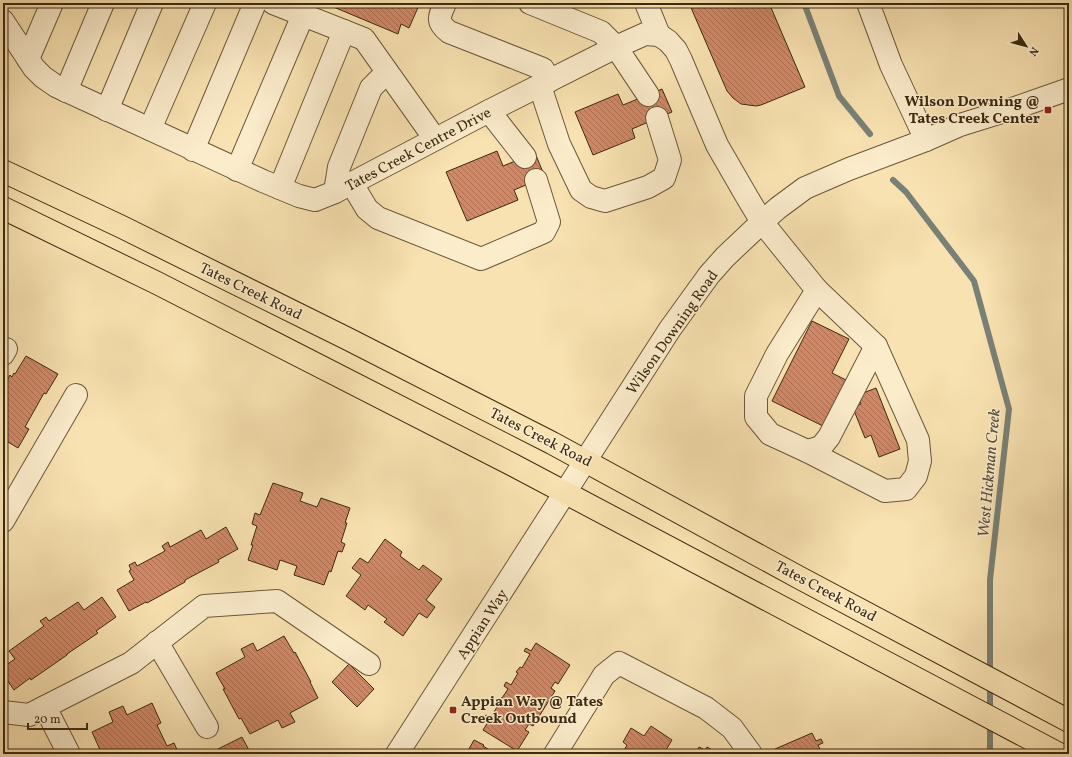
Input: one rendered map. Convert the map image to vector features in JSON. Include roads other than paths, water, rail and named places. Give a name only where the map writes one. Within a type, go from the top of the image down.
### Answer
[{"type":"main road","name":"Tates Creek Road","points":[[3,171],[348,339],[586,461],[1069,721]]},
{"type":"main road","points":[[3,208],[157,283],[513,465],[1059,754]]},
{"type":"street","points":[[28,59],[52,3]]},
{"type":"street","points":[[66,91],[103,3]]},
{"type":"street","points":[[107,110],[152,3]]},
{"type":"street","points":[[150,130],[205,3]]},
{"type":"street","points":[[193,150],[255,3]]},
{"type":"street","points":[[273,3],[364,39],[435,140]]},
{"type":"street","points":[[444,3],[439,16],[442,26],[449,32],[543,69],[544,83],[559,144],[581,190],[591,197],[605,201],[648,187],[664,178],[670,160],[657,118]]},
{"type":"street","points":[[530,3],[601,32],[616,47],[648,95]]},
{"type":"street","points":[[646,3],[659,35],[668,41],[676,50],[717,145],[762,222],[817,290],[876,346],[918,440],[920,460],[916,476],[906,489],[885,492],[807,451],[770,434],[756,417],[756,396],[777,354],[817,290]]},
{"type":"street","points":[[868,3],[891,65],[926,140]]},
{"type":"street","points":[[237,170],[303,15]]},
{"type":"street","name":"Tates Creek Centre Drive","points":[[3,21],[34,68],[43,77],[66,91],[237,170],[299,196],[315,200],[344,188],[489,111],[616,47],[644,34],[659,35]]},
{"type":"street","points":[[280,188],[344,31]]},
{"type":"street","points":[[387,72],[371,88],[339,167],[344,188],[378,218],[481,259],[544,232],[549,222],[536,180]]},
{"type":"street","name":"Wilson Downing Road","points":[[566,493],[670,329],[709,275],[725,257],[778,208],[805,188],[849,169],[926,140],[960,125],[1018,107],[1069,88]]},
{"type":"street","points":[[489,111],[525,157]]},
{"type":"street","points":[[807,451],[821,447],[829,437],[876,346]]},
{"type":"street","points":[[3,521],[76,395]]},
{"type":"street","name":"Appian Way","points":[[397,754],[566,493]]},
{"type":"street","points":[[3,712],[29,715],[131,663],[204,606],[277,601],[369,664]]},
{"type":"street","points":[[157,642],[207,727]]},
{"type":"street","points":[[555,754],[604,675],[619,663],[706,708],[732,728],[751,754]]},
{"type":"street","points":[[45,707],[69,754]]},
{"type":"waterway","name":"West Hickman Creek","points":[[804,3],[839,96],[870,134]]},
{"type":"waterway","name":"West Hickman Creek","points":[[893,180],[906,192],[974,281],[1009,409],[990,580],[990,674]]},
{"type":"waterway","name":"West Hickman Creek","points":[[990,684],[990,712]]},
{"type":"waterway","name":"West Hickman Creek","points":[[990,722],[990,754]]},
{"type":"place","name":"Wilson Downing @ Tates Creek Center","points":[[1048,110]]},
{"type":"place","name":"Appian Way @ Tates Creek Outbound","points":[[453,710]]}]
